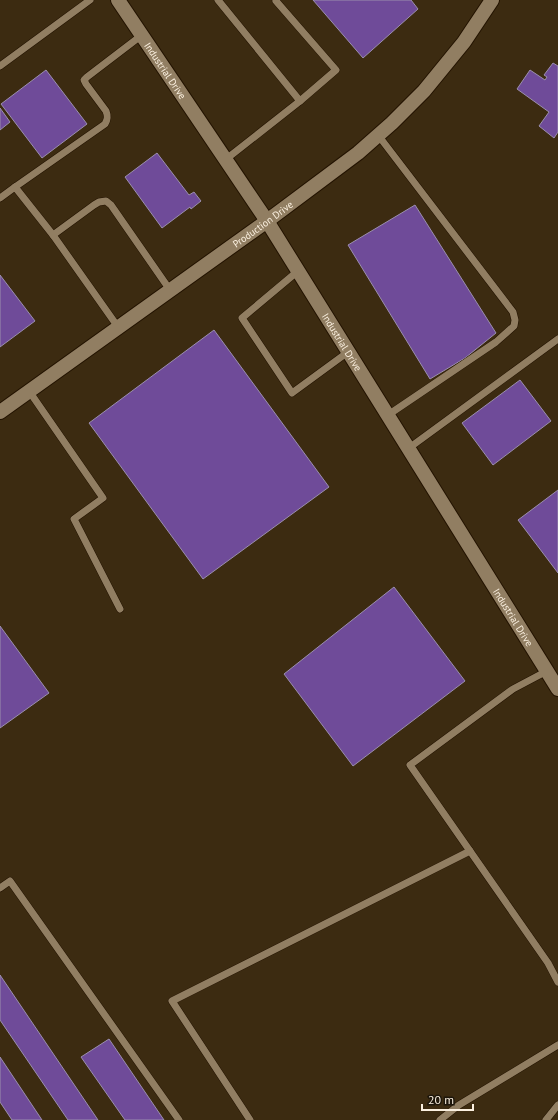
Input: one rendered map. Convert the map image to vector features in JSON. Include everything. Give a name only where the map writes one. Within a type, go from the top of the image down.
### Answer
[{"type":"street","name":"Industrial Drive","points":[[118,0],[267,221],[558,689]]},
{"type":"street","name":"Production Drive","points":[[0,412],[267,221],[358,153],[392,123],[424,91],[464,42],[492,0]]},
{"type":"lane","points":[[0,66],[90,0]]},
{"type":"lane","points":[[218,0],[300,102]]},
{"type":"lane","points":[[226,160],[300,102],[336,70],[276,1]]},
{"type":"lane","points":[[0,198],[105,124],[108,120],[108,115],[84,80],[142,35]]},
{"type":"lane","points":[[378,135],[513,312],[516,320],[514,326],[496,342],[388,415]]},
{"type":"lane","points":[[15,187],[53,235],[118,328]]},
{"type":"lane","points":[[53,235],[94,205],[99,202],[106,201],[111,205],[170,290]]},
{"type":"lane","points":[[298,271],[242,318],[292,393],[348,352]]},
{"type":"lane","points":[[409,448],[558,339]]},
{"type":"lane","points":[[29,391],[103,498],[74,519],[120,608]]},
{"type":"lane","points":[[547,671],[513,690],[410,765],[548,963],[558,982]]},
{"type":"lane","points":[[250,1120],[172,1001],[470,851]]},
{"type":"lane","points":[[0,888],[10,881],[179,1120]]},
{"type":"lane","points":[[440,1120],[459,1105],[558,1045]]},
{"type":"lane","points":[[546,1120],[558,1105]]},
{"type":"building","points":[[313,0],[411,0],[418,9],[363,58]]},
{"type":"building","points":[[553,63],[558,66],[558,132],[554,138],[539,126],[549,112],[517,89],[530,70],[545,80],[547,77],[544,75]]},
{"type":"building","points":[[46,70],[87,124],[42,158],[1,104]]},
{"type":"building","points":[[0,108],[10,122],[0,130]]},
{"type":"building","points":[[157,153],[189,195],[194,192],[201,201],[191,209],[190,207],[162,228],[125,177]]},
{"type":"building","points":[[415,205],[496,333],[465,358],[430,379],[348,245]]},
{"type":"building","points":[[0,275],[35,321],[0,347]]},
{"type":"building","points":[[214,330],[329,487],[203,579],[89,423]]},
{"type":"building","points":[[520,380],[551,421],[493,465],[462,423]]},
{"type":"building","points":[[558,490],[558,573],[518,520]]},
{"type":"building","points":[[394,587],[465,681],[353,766],[284,674]]},
{"type":"building","points":[[0,626],[49,693],[0,728]]},
{"type":"building","points":[[0,975],[98,1120],[68,1120],[0,1020]]},
{"type":"building","points":[[109,1039],[164,1120],[125,1120],[81,1057]]},
{"type":"building","points":[[0,1057],[42,1120],[12,1120],[0,1102]]}]
